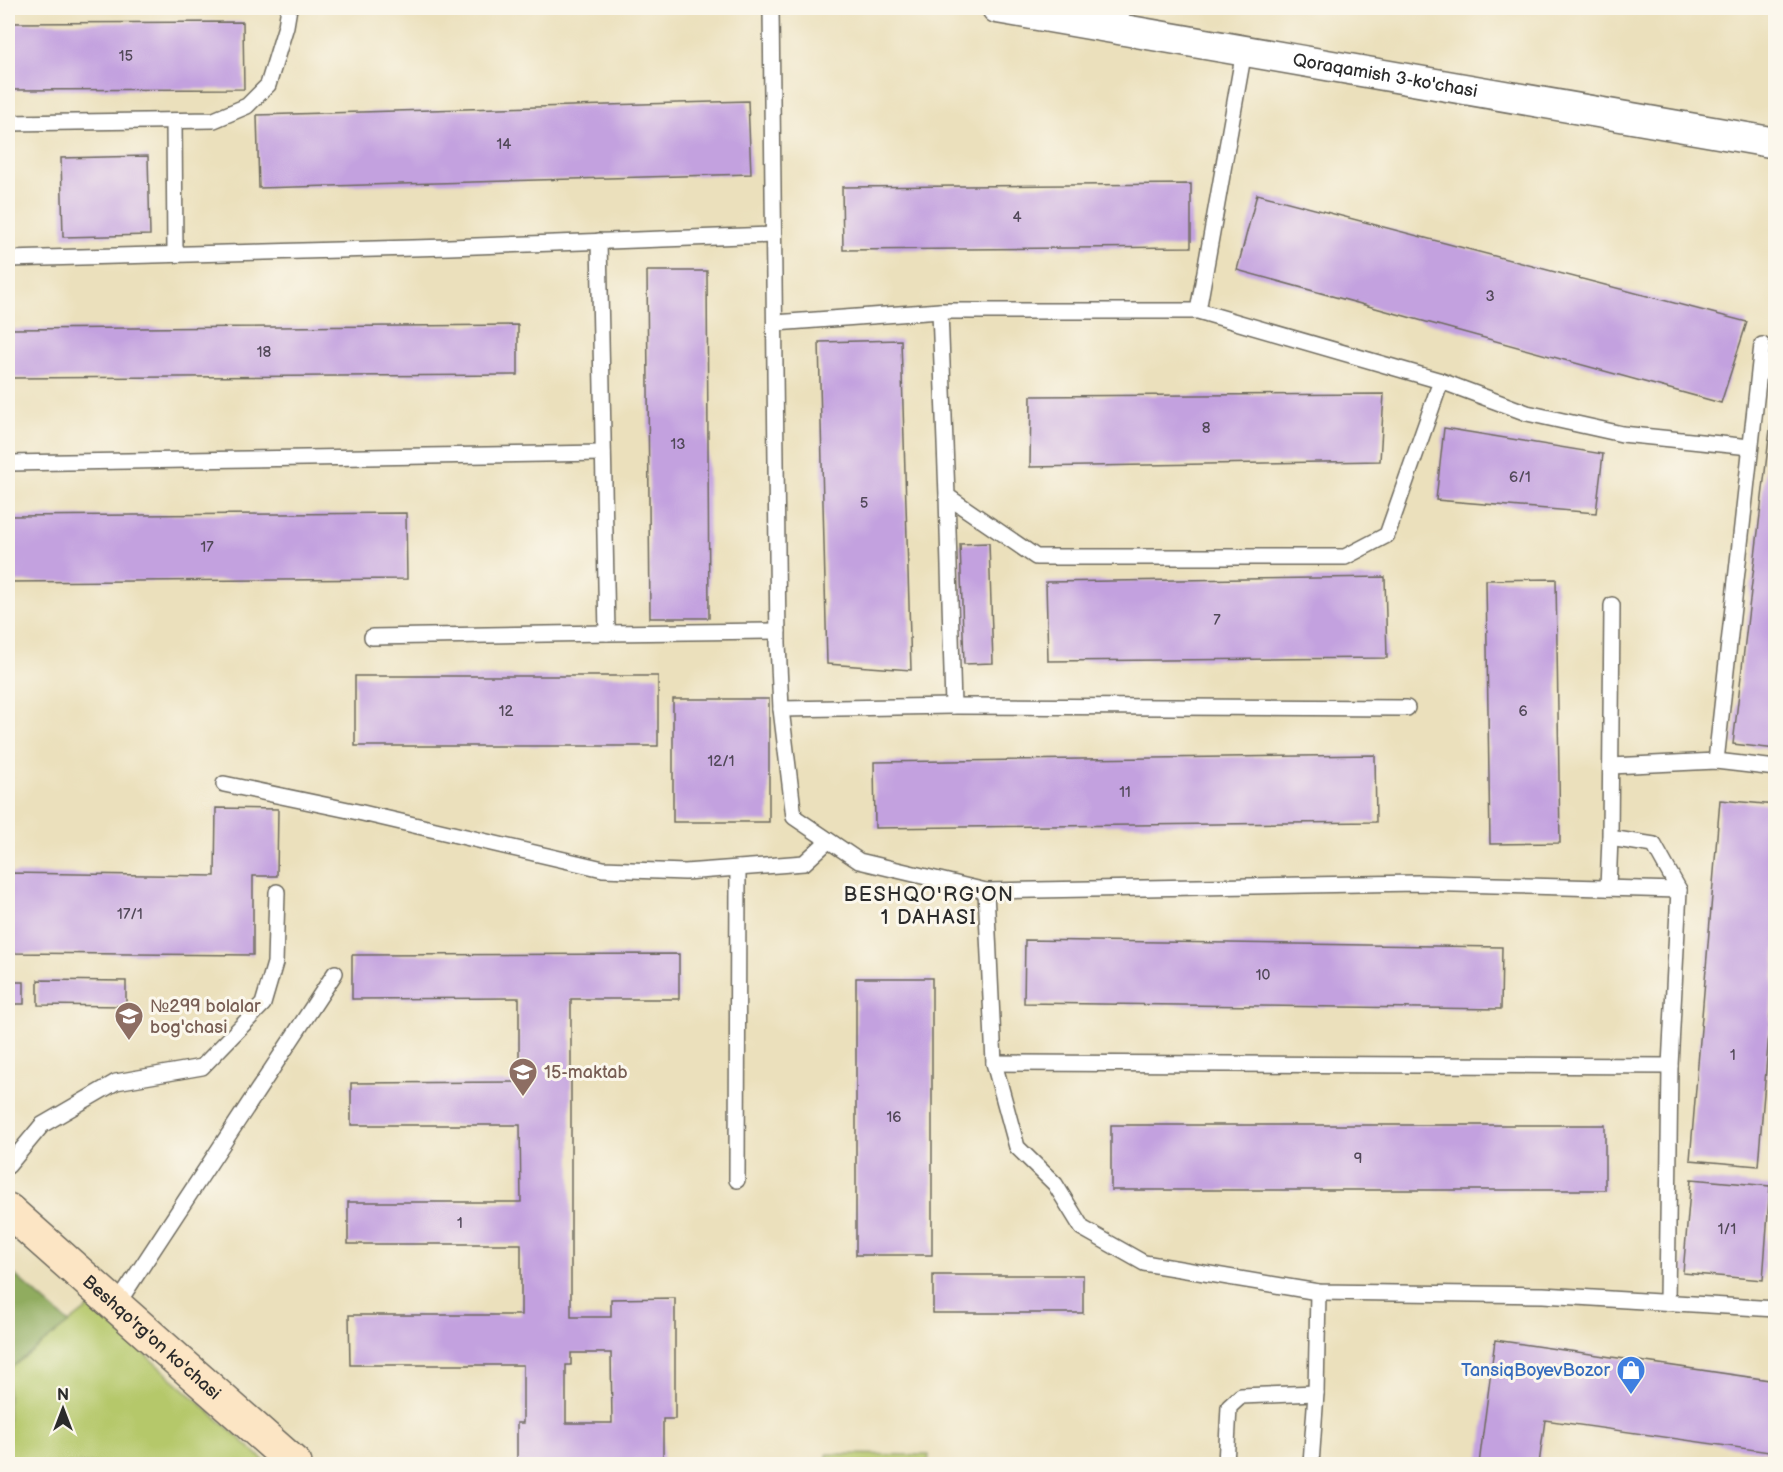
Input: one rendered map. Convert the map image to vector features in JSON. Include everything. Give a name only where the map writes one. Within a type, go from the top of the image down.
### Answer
[{"type":"main road","name":"Beshqo'rg'on ko'chasi","points":[[8,1210],[295,1464]]},
{"type":"street","name":"Qoraqamish 3-ko'chasi","points":[[997,8],[1121,18],[1244,51],[1776,143]]},
{"type":"lane","points":[[8,123],[214,120],[248,106],[268,85],[286,26],[289,8]]},
{"type":"lane","points":[[771,8],[778,631],[781,708],[794,817],[859,861],[986,891],[1417,884],[1679,890]]},
{"type":"lane","points":[[1198,310],[1244,51]]},
{"type":"lane","points":[[174,121],[175,254]]},
{"type":"lane","points":[[8,259],[773,235]]},
{"type":"lane","points":[[599,241],[607,633]]},
{"type":"lane","points":[[775,323],[940,310],[1198,310],[1441,381],[1527,412],[1611,431],[1750,447]]},
{"type":"lane","points":[[940,310],[952,706]]},
{"type":"lane","points":[[1716,761],[1762,345]]},
{"type":"lane","points":[[947,496],[1036,557],[1345,557],[1387,535],[1441,381]]},
{"type":"lane","points":[[8,462],[603,453]]},
{"type":"lane","points":[[1608,888],[1612,605]]},
{"type":"lane","points":[[372,637],[778,631]]},
{"type":"lane","points":[[781,708],[952,706],[1407,708]]},
{"type":"lane","points":[[1611,766],[1716,761],[1776,768]]},
{"type":"lane","points":[[224,784],[358,812],[603,869],[685,872],[804,863],[828,841]]},
{"type":"lane","points":[[1610,838],[1654,845],[1679,890],[1670,1066],[1667,1302]]},
{"type":"lane","points":[[737,1180],[738,868]]},
{"type":"lane","points":[[986,891],[994,1063],[1017,1147],[1055,1184],[1082,1228],[1144,1263],[1318,1292],[1543,1295],[1776,1309]]},
{"type":"lane","points":[[8,1166],[42,1125],[116,1082],[202,1067],[263,1004],[275,963],[276,892]]},
{"type":"lane","points":[[116,1306],[335,973]]},
{"type":"lane","points":[[994,1063],[1670,1066]]},
{"type":"lane","points":[[1311,1464],[1316,1394],[1318,1292]]},
{"type":"lane","points":[[1226,1464],[1229,1407],[1241,1396],[1316,1394]]},
{"type":"green space","points":[[8,1269],[69,1323],[8,1370]]},
{"type":"green space","points":[[91,1306],[268,1464],[8,1464],[8,1370]]},
{"type":"green space","points":[[827,1454],[929,1455],[928,1464],[827,1464]]},
{"type":"building","points":[[243,22],[244,89],[8,90],[8,23]]},
{"type":"building","points":[[748,101],[751,174],[259,188],[257,115]]},
{"type":"building","points":[[148,156],[150,235],[63,237],[61,158]]},
{"type":"building","points":[[1191,184],[1191,247],[843,250],[842,187]]},
{"type":"building","points":[[1257,194],[1747,322],[1721,403],[1237,270]]},
{"type":"building","points":[[647,271],[707,271],[709,618],[650,618]]},
{"type":"building","points":[[518,325],[518,375],[11,378],[11,329]]},
{"type":"building","points":[[901,340],[911,670],[827,664],[819,342]]},
{"type":"building","points":[[1384,394],[1380,461],[1030,467],[1031,396]]},
{"type":"building","points":[[1773,404],[1776,404],[1776,749],[1733,744]]},
{"type":"building","points":[[1444,428],[1603,454],[1596,513],[1436,500]]},
{"type":"building","points":[[406,513],[407,579],[8,582],[8,516]]},
{"type":"building","points":[[989,543],[993,663],[964,664],[960,544]]},
{"type":"building","points":[[1385,577],[1387,658],[1048,661],[1046,582]]},
{"type":"building","points":[[1556,579],[1560,843],[1490,844],[1486,580]]},
{"type":"building","points":[[355,676],[658,676],[658,746],[355,746]]},
{"type":"building","points":[[673,699],[769,699],[769,822],[673,822]]},
{"type":"building","points":[[1375,755],[1376,822],[875,828],[874,762]]},
{"type":"building","points":[[1720,800],[1776,805],[1776,949],[1758,1166],[1690,1160]]},
{"type":"building","points":[[216,808],[278,809],[277,876],[253,876],[253,955],[8,953],[8,873],[215,876]]},
{"type":"building","points":[[1025,940],[1502,947],[1501,1009],[1024,1003]]},
{"type":"building","points":[[679,954],[679,999],[571,999],[571,1317],[611,1317],[611,1299],[675,1298],[675,1419],[663,1419],[663,1464],[517,1464],[517,1423],[523,1423],[523,1365],[350,1365],[349,1315],[521,1315],[521,1244],[348,1244],[348,1202],[521,1202],[520,1125],[351,1125],[351,1083],[519,1082],[519,998],[352,999],[352,955]],"holes":[[[571,1353],[611,1353],[612,1423],[566,1423],[566,1365],[571,1365]]]},
{"type":"building","points":[[856,978],[932,978],[932,1255],[856,1255]]},
{"type":"building","points":[[38,980],[126,981],[126,1006],[38,1005]]},
{"type":"building","points":[[8,982],[24,982],[24,1004],[8,1004]]},
{"type":"building","points":[[1111,1125],[1605,1125],[1605,1190],[1111,1190]]},
{"type":"building","points":[[1691,1179],[1770,1186],[1763,1280],[1683,1273]]},
{"type":"building","points":[[933,1275],[1083,1275],[1083,1313],[933,1313]]},
{"type":"building","name":"TansiqBoyevBozor","points":[[1495,1340],[1776,1381],[1776,1453],[1545,1420],[1539,1464],[1479,1464]]},
{"type":"place","name":"№299 bolalar bog'chasi","points":[[129,1042]]},
{"type":"place","name":"15-maktab","points":[[523,1098]]},
{"type":"place","name":"TansiqBoyevBozor","points":[[1631,1396]]},
{"type":"district","name":"BESHQO'RG'ON 1 DAHASI","points":[[929,906]]}]
